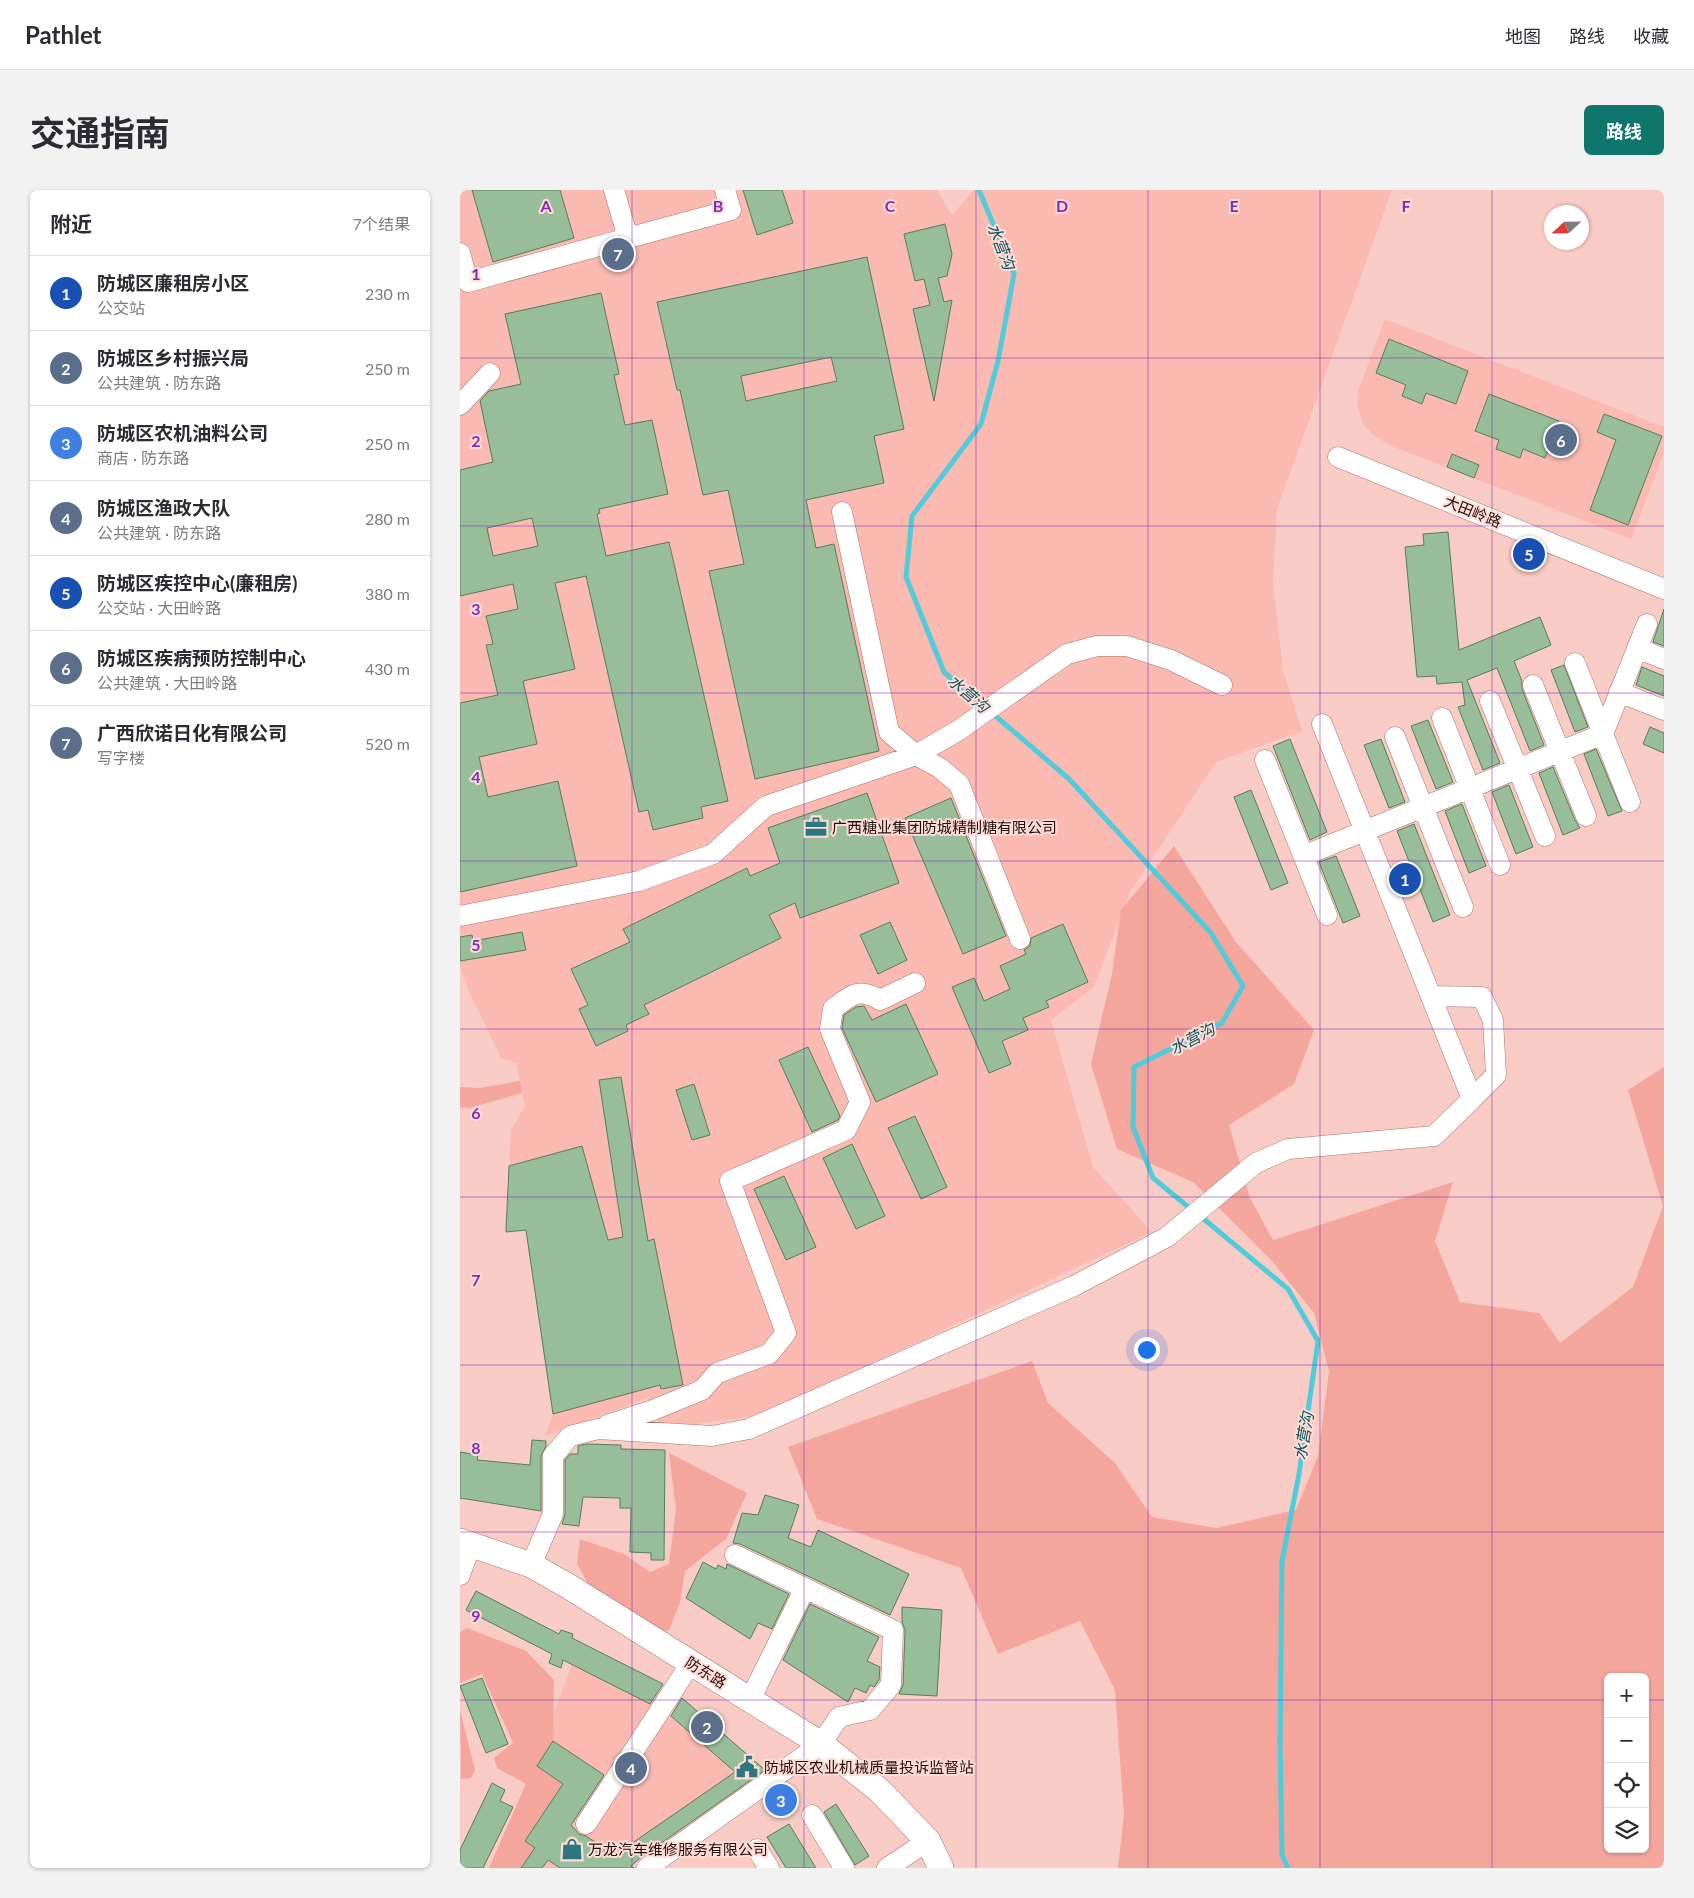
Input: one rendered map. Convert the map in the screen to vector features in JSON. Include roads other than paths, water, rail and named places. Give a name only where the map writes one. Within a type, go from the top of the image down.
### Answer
[{"type":"main road","name":"防东路","points":[[466,1542],[531,1565],[822,1744],[880,1791],[928,1842],[941,1868]]},
{"type":"street","points":[[614,190],[628,238]]},
{"type":"street","points":[[460,253],[468,282],[731,210],[726,190]]},
{"type":"street","points":[[460,406],[490,373]]},
{"type":"street","name":"大田岭路","points":[[1338,457],[1664,589]]},
{"type":"street","points":[[842,512],[889,732],[916,755],[940,768],[959,784],[1020,939]]},
{"type":"street","points":[[1303,856],[1603,734],[1647,624]]},
{"type":"street","points":[[460,916],[639,881],[713,854],[766,806],[916,755],[959,730],[1067,654],[1097,646],[1127,646],[1171,660],[1222,685]]},
{"type":"street","points":[[1637,648],[1664,659]]},
{"type":"street","points":[[1575,663],[1630,802]]},
{"type":"street","points":[[1533,685],[1586,816]]},
{"type":"street","points":[[1619,692],[1664,710]]},
{"type":"street","points":[[1490,701],[1545,836]]},
{"type":"street","points":[[1442,718],[1500,865]]},
{"type":"street","points":[[1322,724],[1472,1099]]},
{"type":"street","points":[[1395,737],[1463,907]]},
{"type":"street","points":[[1265,760],[1327,915]]},
{"type":"street","points":[[531,1565],[553,1514],[552,1456],[570,1436],[653,1410],[702,1390],[717,1373],[769,1354],[786,1333],[730,1181],[846,1130],[860,1102],[830,1029],[833,1009],[851,995],[869,993],[880,1000],[915,983]]},
{"type":"street","points":[[598,1428],[712,1436],[749,1428],[1074,1286],[1167,1237],[1256,1163],[1288,1148],[1434,1136],[1496,1075],[1493,1020],[1482,996],[1431,996]]},
{"type":"street","points":[[460,1575],[466,1542]]},
{"type":"street","points":[[647,1868],[822,1744],[839,1717],[870,1710],[891,1685],[894,1630],[735,1555]]},
{"type":"street","points":[[750,1700],[805,1588]]},
{"type":"street","points":[[586,1824],[691,1663]]},
{"type":"street","points":[[812,1815],[844,1868]]},
{"type":"street","points":[[887,1868],[928,1842]]},
{"type":"street","points":[[757,1849],[769,1868]]},
{"type":"waterway","name":"水营沟","points":[[979,190],[1014,274],[998,361],[981,424],[912,516],[906,577],[944,672],[984,706]]},
{"type":"waterway","name":"水营沟","points":[[992,713],[1069,779],[1211,933],[1243,986],[1222,1023],[1134,1067],[1133,1127],[1153,1178],[1192,1210]]},
{"type":"waterway","name":"水营沟","points":[[1199,1215],[1288,1289],[1318,1341],[1299,1474],[1282,1561],[1280,1741],[1282,1855],[1288,1868]]},
{"type":"place","name":"广西欣诺日化有限公司","points":[[618,254]]},
{"type":"place","name":"防城区疾病预防控制中心","points":[[1561,440]]},
{"type":"place","name":"防城区疾控中心(廉租房)","points":[[1529,554]]},
{"type":"place","name":"广西糖业集团防城精制糖有限公司","points":[[816,827]]},
{"type":"place","name":"防城区廉租房小区","points":[[1405,879]]},
{"type":"place","name":"防城区乡村振兴局","points":[[707,1727]]},
{"type":"place","name":"防城区农业机械质量投诉监督站","points":[[747,1767]]},
{"type":"place","name":"防城区渔政大队","points":[[631,1768]]},
{"type":"place","name":"防城区农机油料公司","points":[[781,1800]]},
{"type":"place","name":"万龙汽车维修服务有限公司","points":[[572,1849]]}]
